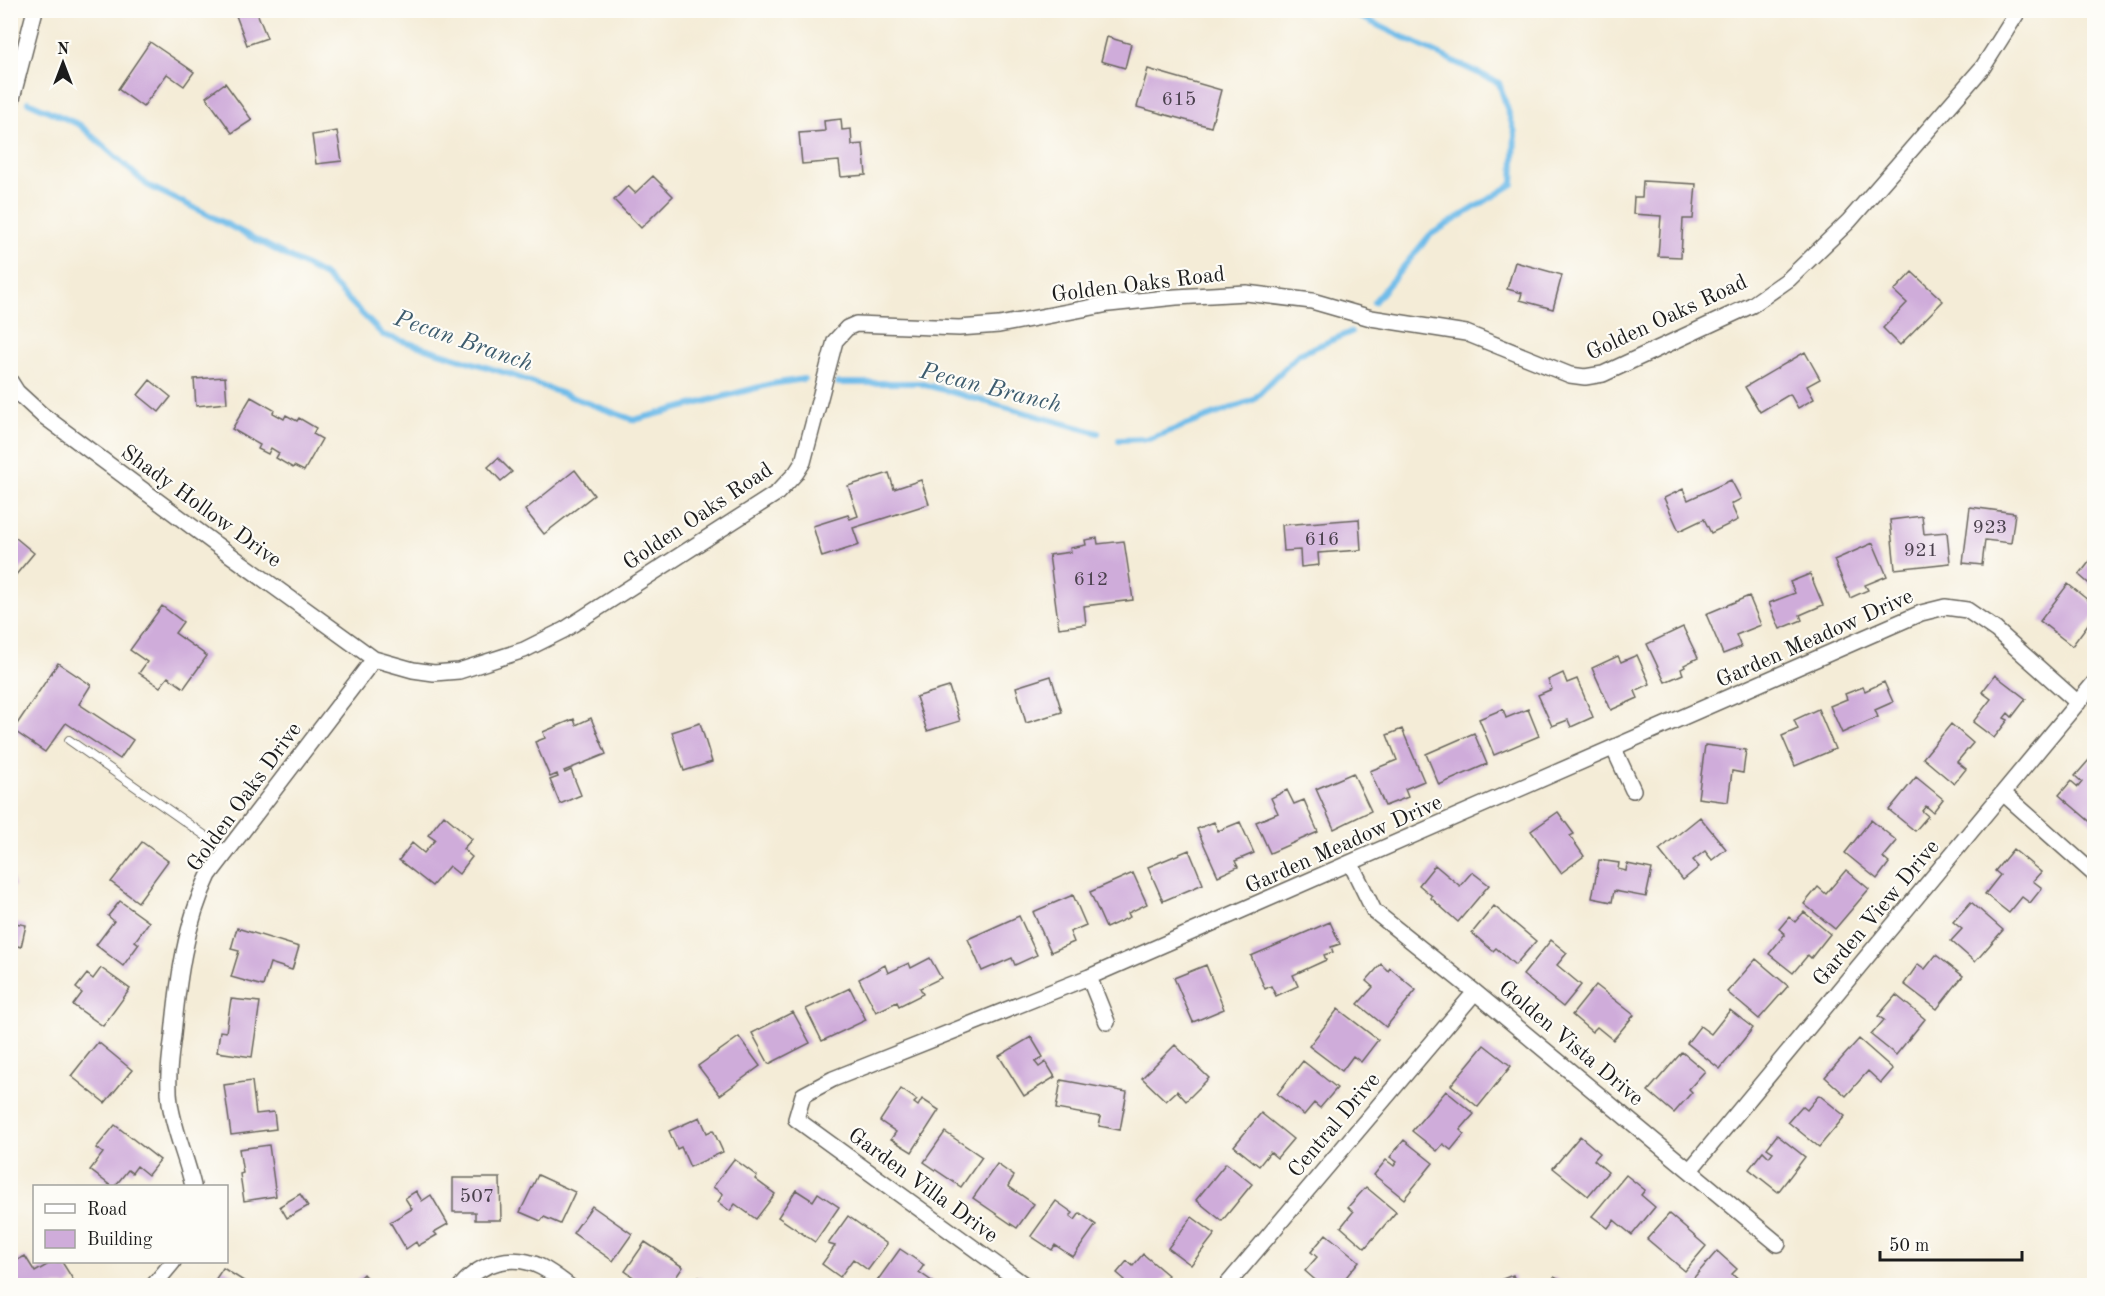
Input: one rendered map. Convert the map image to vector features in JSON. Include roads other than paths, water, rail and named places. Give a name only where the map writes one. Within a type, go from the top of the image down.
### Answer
[{"type":"street","points":[[10,106],[35,10]]},
{"type":"street","name":"Golden Oaks Road","points":[[374,659],[413,670],[434,673],[471,669],[524,650],[564,630],[777,493],[803,462],[835,341],[847,328],[856,324],[959,328],[999,325],[1109,304],[1246,293],[1312,301],[1371,318],[1466,333],[1570,375],[1585,378],[1603,374],[1752,305],[1789,279],[1850,221],[1983,67],[2019,10]]},
{"type":"street","name":"Shady Hollow Drive","points":[[10,381],[17,392],[41,414],[374,659]]},
{"type":"street","name":"Garden Meadow Drive","points":[[796,1119],[803,1095],[833,1079],[1089,977],[1921,613],[1946,608],[1967,610],[1982,619],[2078,703]]},
{"type":"street","name":"Golden Oaks Drive","points":[[193,1185],[170,1104],[170,1058],[176,1000],[186,943],[200,892],[209,875],[374,659]]},
{"type":"street","name":"Garden View Drive","points":[[1690,1170],[2094,683]]},
{"type":"street","points":[[1614,749],[1633,790]]},
{"type":"street","points":[[2003,793],[2094,874]]},
{"type":"street","name":"Golden Vista Drive","points":[[1351,864],[1374,911],[1778,1244]]},
{"type":"street","points":[[1089,977],[1107,1022]]},
{"type":"street","name":"Central Drive","points":[[1226,1286],[1475,992]]},
{"type":"street","name":"Garden Villa Drive","points":[[796,1119],[1026,1286]]},
{"type":"street","points":[[461,1286],[470,1275],[493,1262],[520,1260],[541,1267],[569,1286]]},
{"type":"street","points":[[153,1286],[172,1263]]},
{"type":"lane","points":[[69,740],[227,851]]},
{"type":"waterway","name":"Pecan Branch","points":[[1346,10],[1499,83],[1515,133],[1513,184],[1430,235],[1374,302]]},
{"type":"waterway","name":"Pecan Branch","points":[[28,102],[80,125],[147,185],[325,276],[383,335],[509,374],[634,420],[771,384],[804,379]]},
{"type":"waterway","name":"Pecan Branch","points":[[1119,440],[1149,439],[1253,400],[1299,354],[1351,332]]},
{"type":"waterway","name":"Pecan Branch","points":[[838,383],[919,383],[1098,433]]}]
